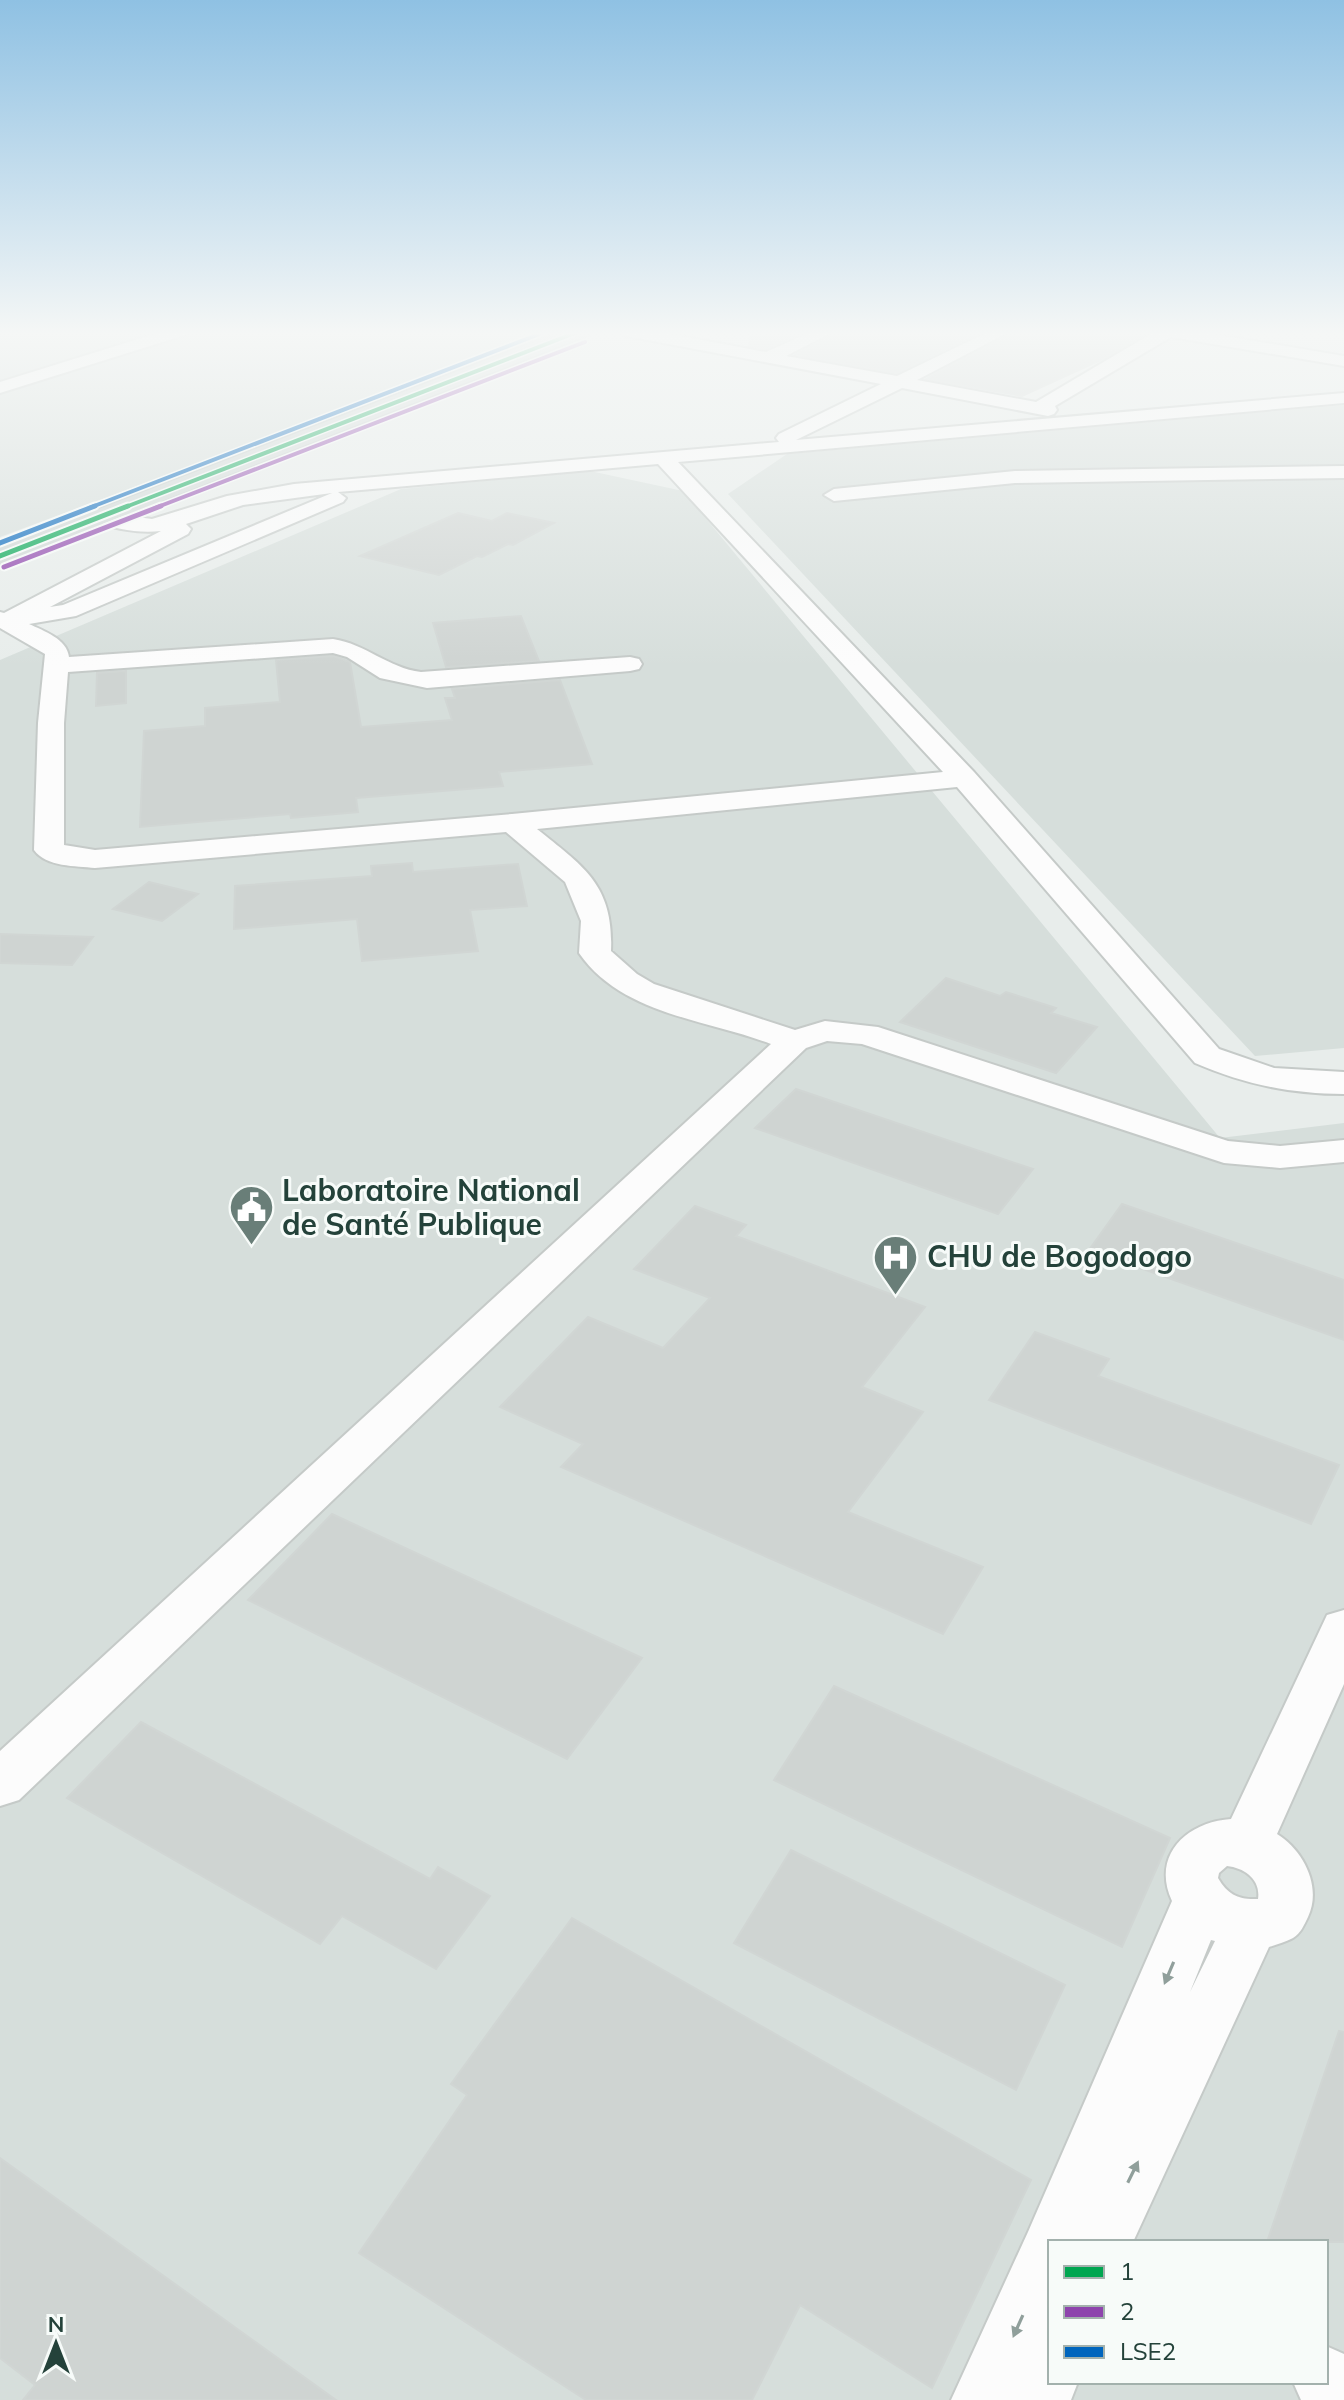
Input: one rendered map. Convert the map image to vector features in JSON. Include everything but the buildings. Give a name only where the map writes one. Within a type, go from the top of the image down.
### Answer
[{"type":"main road","points":[[0,538],[254,443]]},
{"type":"main road","points":[[0,556],[293,443]]},
{"type":"street","points":[[762,450],[777,443]]},
{"type":"street","points":[[2,625],[175,526],[228,502],[374,483],[838,443]]},
{"type":"street","points":[[663,458],[964,778],[1207,1056],[1246,1073],[1289,1084],[1344,1083]]},
{"type":"street","points":[[834,495],[1015,477],[1344,472]]},
{"type":"street","points":[[2,625],[68,611],[374,483]]},
{"type":"street","points":[[100,518],[128,527],[175,526],[272,546]]},
{"type":"street","points":[[2,625],[57,652],[51,723],[49,850],[67,857],[95,859],[512,823],[964,778]]},
{"type":"street","points":[[56,665],[333,646],[355,649],[381,669],[404,678],[427,680],[630,664]]},
{"type":"street","points":[[512,823],[578,878],[597,921],[595,953],[608,970],[668,1003],[738,1021],[794,1041]]},
{"type":"street","points":[[0,1784],[794,1041],[825,1031],[866,1034],[1224,1152],[1280,1157],[1344,1151]]},
{"type":"street","points":[[1246,1844],[1344,1629]]},
{"type":"street","points":[[1227,1842],[1246,1844],[1278,1866],[1286,1883],[1288,1899],[1282,1913],[1268,1923],[1251,1926],[1231,1923],[1213,1914],[1199,1901],[1191,1884],[1191,1868],[1198,1855],[1210,1845],[1227,1842]]},
{"type":"street","points":[[1057,2240],[1199,1901]]},
{"type":"street","points":[[1101,2240],[1251,1926]]},
{"type":"street","points":[[985,2400],[1048,2259]]},
{"type":"street","points":[[1037,2400],[1048,2373]]},
{"type":"shaded area","points":[[0,443],[252,443],[0,537]]},
{"type":"shaded area","points":[[912,443],[1344,443],[1344,1048],[1255,1056],[728,494],[787,454]]},
{"type":"shaded area","name":"CHU de Bogodogo","points":[[590,471],[683,491],[1220,1138],[1344,1123],[1344,2400],[0,2400],[0,660],[401,489]]},
{"type":"transit line","name":"LSE2","points":[[0,543],[258,443]]},
{"type":"transit line","name":"1","points":[[0,556],[291,443]]},
{"type":"transit line","name":"2","points":[[4,567],[324,443]]},
{"type":"place","name":"Laboratoire National de Santé Publique","points":[[251,1247]]},
{"type":"place","name":"CHU de Bogodogo","points":[[896,1296]]}]
